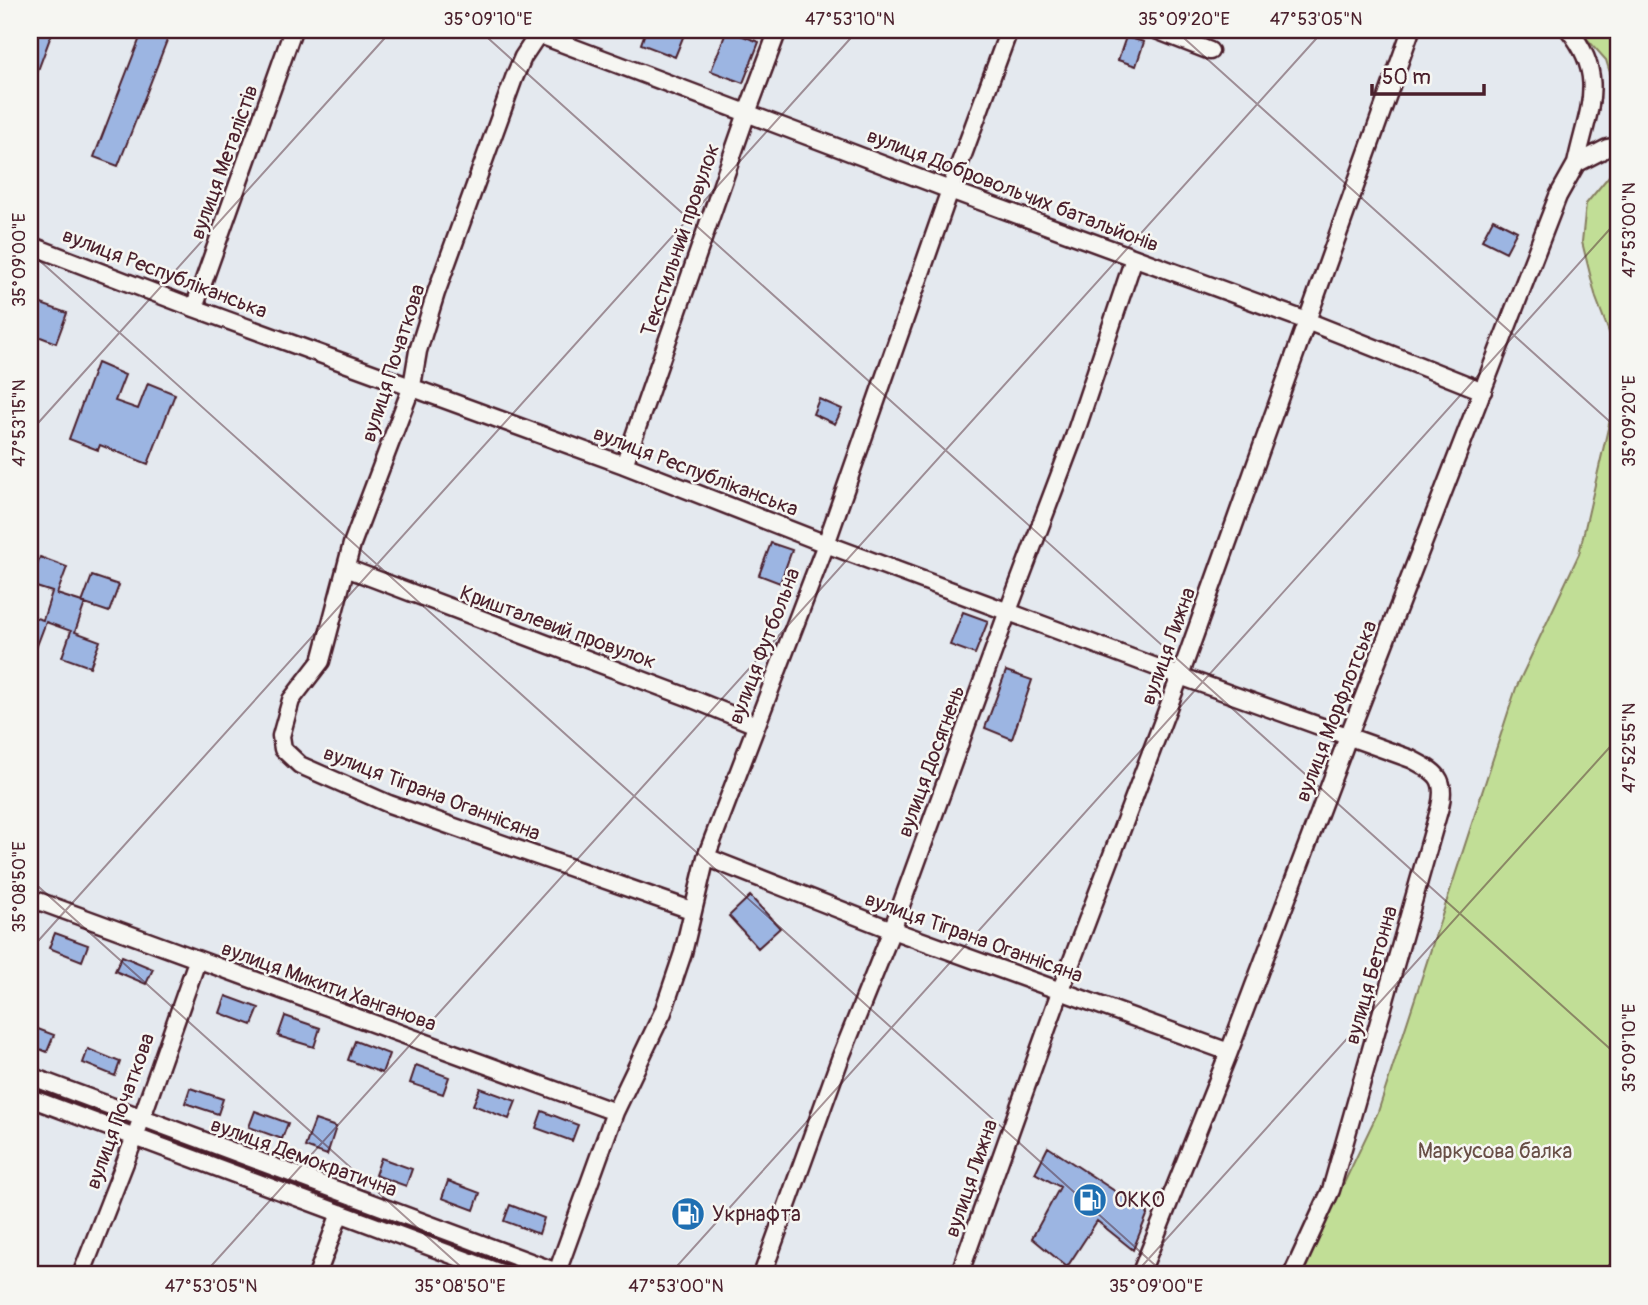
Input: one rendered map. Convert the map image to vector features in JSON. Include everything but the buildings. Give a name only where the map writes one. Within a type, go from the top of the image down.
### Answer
[{"type":"street","name":"вулиця Металістів","points":[[194,308],[293,30]]},
{"type":"street","name":"Текстильний провулок","points":[[624,464],[778,30]]},
{"type":"street","name":"вулиця Футбольна","points":[[560,1274],[615,1112],[663,1012],[683,953],[691,910],[706,857],[826,544],[1009,30]]},
{"type":"street","points":[[1156,30],[1210,51]]},
{"type":"street","name":"вулиця Лижна","points":[[959,1275],[1060,992],[1180,676],[1411,30]]},
{"type":"street","name":"вулиця Морфлотська","points":[[1140,1275],[1229,1052],[1558,196],[1576,164],[1591,99],[1592,74],[1586,55],[1569,30]]},
{"type":"street","name":"вулиця Добровольчих батальйонів","points":[[536,31],[950,190],[1307,321],[1483,391]]},
{"type":"street","name":"вулиця Початкова","points":[[283,749],[281,736],[290,700],[321,661],[368,500],[412,386],[418,351],[436,293],[514,78],[536,31]]},
{"type":"street","points":[[1576,164],[1607,148],[1618,146]]},
{"type":"street","name":"вулиця Республіканська","points":[[30,245],[194,308],[624,464],[826,544],[1348,737]]},
{"type":"street","name":"вулиця Досягнень","points":[[762,1275],[839,1059],[892,930],[1074,437],[1134,258]]},
{"type":"street","name":"Кришталевий провулок","points":[[346,568],[756,725]]},
{"type":"street","name":"вулиця Бетонна","points":[[1292,1275],[1331,1190],[1443,792],[1436,775],[1426,767],[1348,737]]},
{"type":"street","name":"вулиця Тіграна Оганнісяна","points":[[283,749],[300,765],[389,804],[691,910]]},
{"type":"street","name":"вулиця Тіграна Оганнісяна","points":[[706,857],[892,930],[1229,1052]]},
{"type":"street","name":"вулиця Микити Ханганова","points":[[30,898],[615,1112]]},
{"type":"street","name":"вулиця Початкова","points":[[80,1275],[135,1137],[197,961]]},
{"type":"street","name":"вулиця Демократична","points":[[30,1076],[560,1274]]},
{"type":"street","name":"вулиця Демократична","points":[[30,1098],[506,1275]]},
{"type":"street","points":[[317,1275],[340,1213]]},
{"type":"green space","points":[[1579,30],[1618,30],[1618,98],[1606,60]]},
{"type":"green space","points":[[1618,165],[1618,356],[1596,298],[1582,242],[1586,204]]},
{"type":"green space","name":"Маркусова балка","points":[[1618,385],[1618,1275],[1300,1275],[1378,1112],[1516,688],[1579,554]]},
{"type":"place","name":"ОККО","points":[[1090,1200]]},
{"type":"place","name":"Укрнафта","points":[[688,1214]]}]
